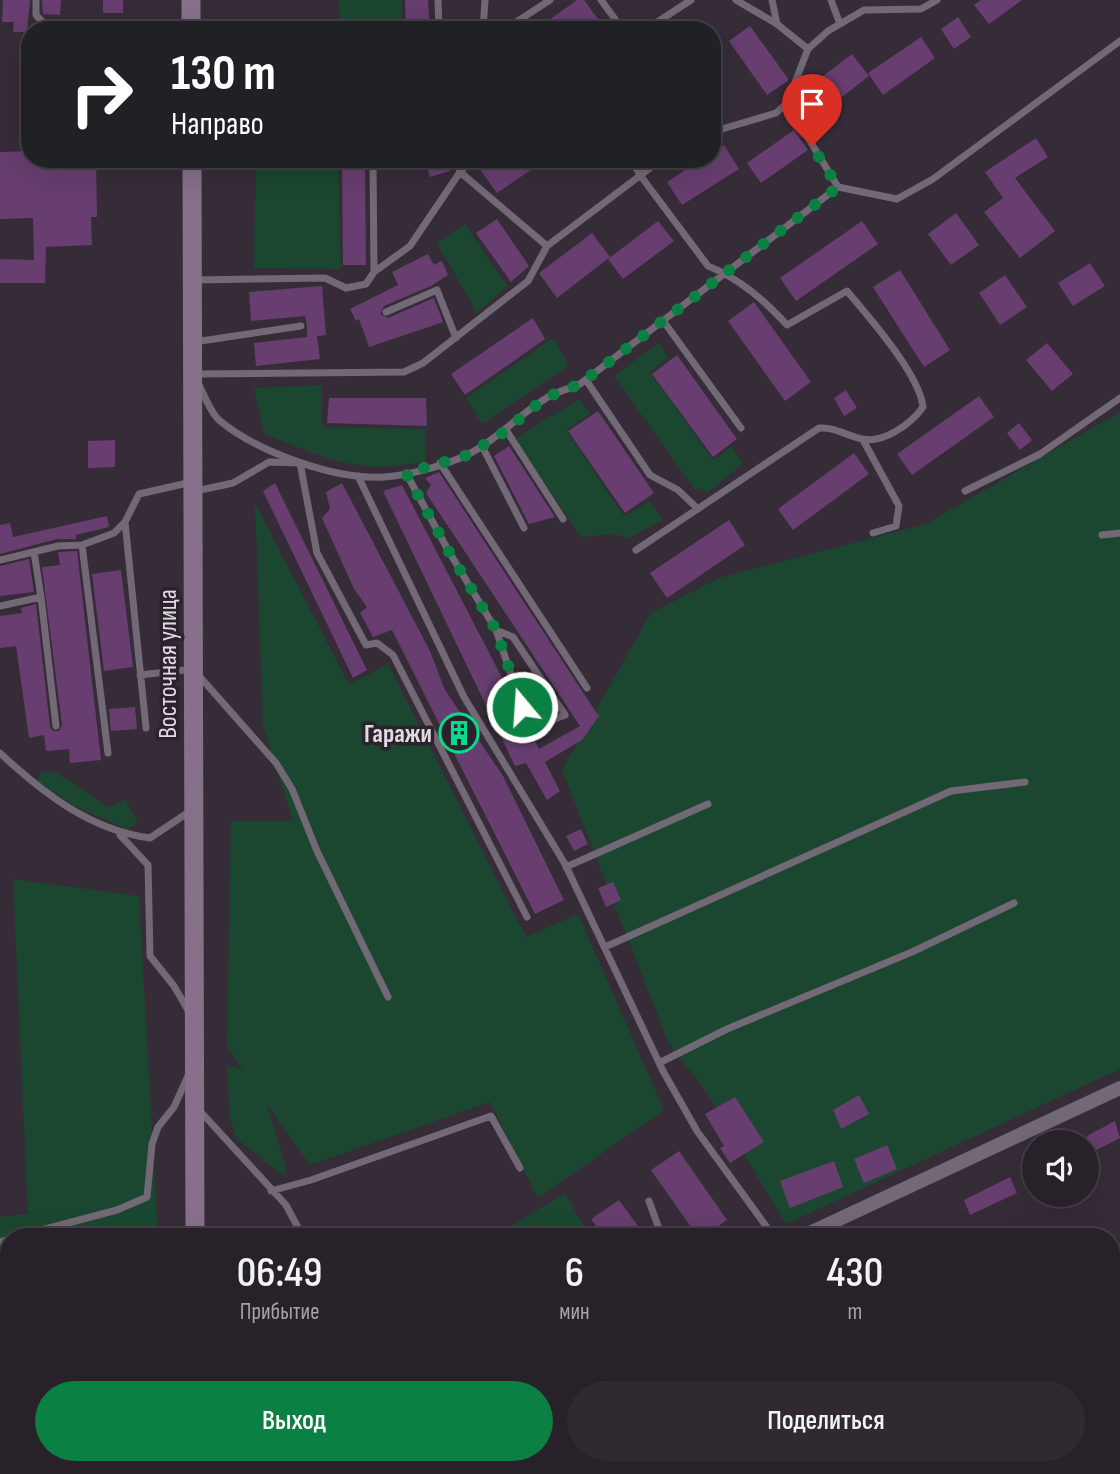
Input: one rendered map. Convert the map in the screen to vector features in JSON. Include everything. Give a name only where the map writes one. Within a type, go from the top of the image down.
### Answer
[{"type":"main road","points":[[191,0],[191,21]]},
{"type":"main road","name":"Восточная улица","points":[[192,168],[195,1228]]},
{"type":"street","points":[[817,1228],[1120,1088]]},
{"type":"lane","points":[[36,0],[36,15],[42,21]]},
{"type":"lane","points":[[438,0],[439,21]]},
{"type":"lane","points":[[484,21],[485,0]]},
{"type":"lane","points":[[518,21],[550,0]]},
{"type":"lane","points":[[601,0],[616,21]]},
{"type":"lane","points":[[736,0],[777,24],[808,49]]},
{"type":"lane","points":[[772,0],[777,24]]},
{"type":"lane","points":[[831,0],[840,24]]},
{"type":"lane","points":[[721,129],[776,113],[787,103],[808,49],[840,24],[864,10],[921,9],[937,0]]},
{"type":"lane","points":[[657,21],[688,1]]},
{"type":"lane","points":[[787,103],[838,187],[897,199],[933,179],[1120,41]]},
{"type":"lane","points":[[373,168],[374,272]]},
{"type":"lane","points":[[459,168],[460,172],[547,246]]},
{"type":"lane","points":[[192,280],[325,278],[346,288],[366,284],[374,272],[410,246],[464,168]]},
{"type":"lane","points":[[635,168],[708,266],[726,273],[765,301],[787,325],[847,291],[922,393],[923,407],[915,418],[880,440],[863,440],[832,428],[819,428],[636,550]]},
{"type":"lane","points":[[300,463],[256,443],[218,419],[192,374],[404,372],[423,363],[528,281],[547,246],[650,168]]},
{"type":"lane","points":[[0,560],[58,546],[82,545],[114,533],[125,522],[139,494],[233,483],[269,462],[300,463],[358,476],[406,473],[482,446],[545,398],[586,380],[664,323],[838,187]]},
{"type":"lane","points":[[386,312],[437,290],[456,338]]},
{"type":"lane","points":[[664,323],[741,428]]},
{"type":"lane","points":[[192,343],[301,326]]},
{"type":"lane","points":[[586,380],[650,475],[678,490],[698,509]]},
{"type":"lane","points":[[964,491],[1040,454],[1120,398]]},
{"type":"lane","points":[[506,430],[563,519]]},
{"type":"lane","points":[[863,440],[899,506],[896,526],[873,533]]},
{"type":"lane","points":[[482,446],[524,528]]},
{"type":"lane","points":[[300,463],[317,553],[366,645],[377,643],[393,655],[527,917]]},
{"type":"lane","points":[[440,463],[587,688]]},
{"type":"lane","points":[[406,473],[496,630],[522,707],[534,727],[565,715],[513,637],[496,630]]},
{"type":"lane","points":[[358,476],[464,697],[566,867],[659,1063],[697,1131],[767,1228]]},
{"type":"lane","points":[[125,522],[146,728]]},
{"type":"lane","points":[[1102,535],[1120,533]]},
{"type":"lane","points":[[82,545],[108,753]]},
{"type":"lane","points":[[34,552],[56,726]]},
{"type":"lane","points":[[0,606],[41,597]]},
{"type":"lane","points":[[140,675],[193,669],[276,763],[292,789],[317,851],[388,997]]},
{"type":"lane","points":[[0,753],[32,782],[70,809],[119,834],[150,838],[193,810]]},
{"type":"lane","points":[[605,947],[951,791],[1025,782]]},
{"type":"lane","points":[[566,867],[708,804]]},
{"type":"lane","points":[[119,834],[148,865],[150,956],[174,986],[194,1021]]},
{"type":"lane","points":[[659,1063],[727,1029],[912,953],[1014,903]]},
{"type":"lane","points":[[49,1228],[117,1210],[147,1197],[155,1135],[174,1107],[194,1063]]},
{"type":"lane","points":[[194,1105],[286,1205],[298,1228]]},
{"type":"lane","points":[[271,1191],[311,1180],[491,1116],[520,1168]]},
{"type":"lane","points":[[649,1201],[659,1228]]},
{"type":"green space","points":[[339,0],[401,0],[402,21],[340,21]]},
{"type":"green space","points":[[256,168],[338,168],[341,269],[254,268]]},
{"type":"green space","points":[[465,224],[507,286],[477,313],[437,243]]},
{"type":"green space","points":[[553,338],[569,365],[482,424],[466,398]]},
{"type":"green space","points":[[659,343],[668,358],[650,372],[713,460],[732,446],[743,464],[707,493],[700,488],[695,490],[614,376]]},
{"type":"green space","points":[[322,385],[322,427],[425,429],[426,461],[381,466],[343,462],[264,434],[254,388]]},
{"type":"green space","points":[[579,399],[590,414],[566,430],[624,516],[650,501],[663,520],[628,538],[613,534],[581,537],[515,439]]},
{"type":"green space","points":[[1120,412],[1120,1069],[786,1224],[706,1091],[669,1044],[562,770],[651,613],[719,578],[926,524]]},
{"type":"green space","points":[[255,503],[349,685],[388,664],[526,937],[578,914],[664,1110],[538,1198],[490,1102],[310,1165],[266,1103],[286,1167],[284,1176],[236,1138],[230,1119],[227,1065],[243,1070],[227,1047],[231,821],[293,821],[263,726]]},
{"type":"green space","points":[[41,772],[58,773],[108,807],[125,800],[138,822],[128,830],[73,805],[37,781]]},
{"type":"green space","points":[[13,879],[139,896],[157,1228],[0,1228],[0,1217],[28,1214]]},
{"type":"green space","points":[[565,1193],[585,1228],[508,1228]]},
{"type":"building","points":[[3,0],[30,0],[28,21],[21,21],[21,32],[13,32],[14,22],[2,22]]},
{"type":"building","points":[[42,0],[61,0],[60,15],[43,14]]},
{"type":"building","points":[[103,0],[123,0],[123,13],[103,13]]},
{"type":"building","points":[[405,0],[428,0],[429,21],[406,21]]},
{"type":"building","points":[[577,0],[584,0],[600,21],[548,21]]},
{"type":"building","points":[[981,0],[1022,0],[989,24],[974,5]]},
{"type":"building","points":[[958,17],[971,37],[954,49],[941,29]]},
{"type":"building","points":[[750,26],[789,80],[767,95],[729,41]]},
{"type":"building","points":[[921,37],[935,58],[883,95],[868,73]]},
{"type":"building","points":[[852,54],[869,76],[823,112],[806,89]]},
{"type":"building","points":[[794,130],[808,150],[761,183],[747,163]]},
{"type":"building","points":[[1036,138],[1048,157],[1015,178],[1055,231],[1020,258],[984,212],[1003,198],[985,172]]},
{"type":"building","points":[[724,145],[739,169],[682,205],[667,182],[688,168],[721,168],[721,147]]},
{"type":"building","points":[[21,151],[21,168],[96,168],[97,217],[91,217],[92,245],[46,247],[45,283],[0,283],[0,259],[34,260],[33,218],[0,219],[0,152]]},
{"type":"building","points":[[342,168],[365,168],[366,265],[343,265]]},
{"type":"building","points":[[428,168],[449,168],[450,171],[430,177]]},
{"type":"building","points":[[479,168],[534,168],[497,193]]},
{"type":"building","points":[[956,213],[979,245],[951,265],[928,234]]},
{"type":"building","points":[[497,219],[529,266],[511,282],[476,233]]},
{"type":"building","points":[[658,221],[674,241],[623,279],[608,259]]},
{"type":"building","points":[[862,221],[878,244],[796,301],[780,278]]},
{"type":"building","points":[[592,233],[610,257],[557,298],[539,273]]},
{"type":"building","points":[[428,254],[434,265],[442,261],[448,275],[431,286],[384,306],[380,314],[388,318],[434,298],[443,322],[369,347],[359,319],[356,321],[350,309],[398,285],[392,272]]},
{"type":"building","points":[[1090,263],[1105,286],[1073,306],[1058,283]]},
{"type":"building","points":[[900,270],[950,350],[924,367],[873,287]]},
{"type":"building","points":[[1005,275],[1027,307],[1000,325],[979,293]]},
{"type":"building","points":[[322,286],[326,335],[317,336],[320,359],[256,366],[254,343],[307,337],[307,326],[305,316],[251,321],[249,292]]},
{"type":"building","points":[[754,302],[811,382],[785,401],[728,321]]},
{"type":"building","points":[[533,318],[545,339],[465,395],[451,374]]},
{"type":"building","points":[[1047,343],[1073,374],[1052,391],[1026,360]]},
{"type":"building","points":[[677,355],[737,439],[713,457],[652,374]]},
{"type":"building","points":[[846,390],[857,408],[844,416],[834,398]]},
{"type":"building","points":[[979,396],[994,417],[912,475],[897,454]]},
{"type":"building","points":[[329,398],[426,398],[427,426],[327,423]]},
{"type":"building","points":[[598,411],[654,493],[625,513],[568,431]]},
{"type":"building","points":[[1019,423],[1032,440],[1020,450],[1007,433]]},
{"type":"building","points":[[115,440],[115,467],[88,468],[88,441]]},
{"type":"building","points":[[509,446],[555,517],[529,524],[494,456]]},
{"type":"building","points":[[854,453],[869,474],[793,530],[778,509]]},
{"type":"building","points":[[439,472],[598,715],[601,713],[582,740],[545,762],[560,791],[547,800],[526,763],[515,766],[383,491],[402,485],[539,749],[580,726],[426,493],[431,485],[425,478]]},
{"type":"building","name":"Гаражи","points":[[275,483],[367,670],[353,678],[263,491]]},
{"type":"building","name":"Гаражи","points":[[342,483],[430,651],[445,690],[503,776],[564,900],[535,914],[392,630],[373,637],[360,613],[367,607],[354,589],[322,518],[330,509],[326,492]]},
{"type":"building","points":[[107,516],[109,527],[76,535],[76,539],[57,539],[0,554],[0,525],[10,523],[13,537]]},
{"type":"building","points":[[729,520],[745,545],[667,598],[650,573]]},
{"type":"building","points":[[77,551],[101,760],[70,763],[69,749],[46,751],[44,735],[29,738],[16,646],[0,648],[0,616],[22,613],[21,608],[36,604],[50,727],[53,731],[59,731],[62,725],[42,567],[60,565],[58,552]]},
{"type":"building","points":[[29,559],[34,592],[0,596],[0,566]]},
{"type":"building","points":[[121,570],[133,667],[104,671],[92,574]]},
{"type":"building","points":[[135,707],[137,729],[111,731],[109,709]]},
{"type":"building","points":[[581,829],[588,844],[574,851],[566,836]]},
{"type":"building","points":[[613,882],[621,900],[606,907],[598,888]]},
{"type":"building","points":[[859,1095],[869,1114],[841,1129],[833,1110]]},
{"type":"building","points":[[735,1097],[764,1142],[730,1163],[720,1148],[724,1146],[705,1114]]},
{"type":"building","points":[[1115,1121],[1120,1138],[1099,1149],[1098,1130]]},
{"type":"building","points":[[887,1145],[897,1169],[864,1183],[854,1159]]},
{"type":"building","points":[[679,1151],[727,1220],[716,1228],[692,1228],[651,1170]]},
{"type":"building","points":[[834,1161],[843,1187],[790,1208],[780,1181]]},
{"type":"building","points":[[1010,1177],[1017,1193],[970,1215],[964,1200]]},
{"type":"building","points":[[619,1200],[639,1228],[598,1228],[591,1219]]},
{"type":"place","name":"Гаражи","points":[[459,733]]},
{"type":"route","points":[[522,707],[496,630],[406,473],[465,456],[500,435],[545,398],[580,384],[680,311],[747,255],[838,187],[812,146]]}]
